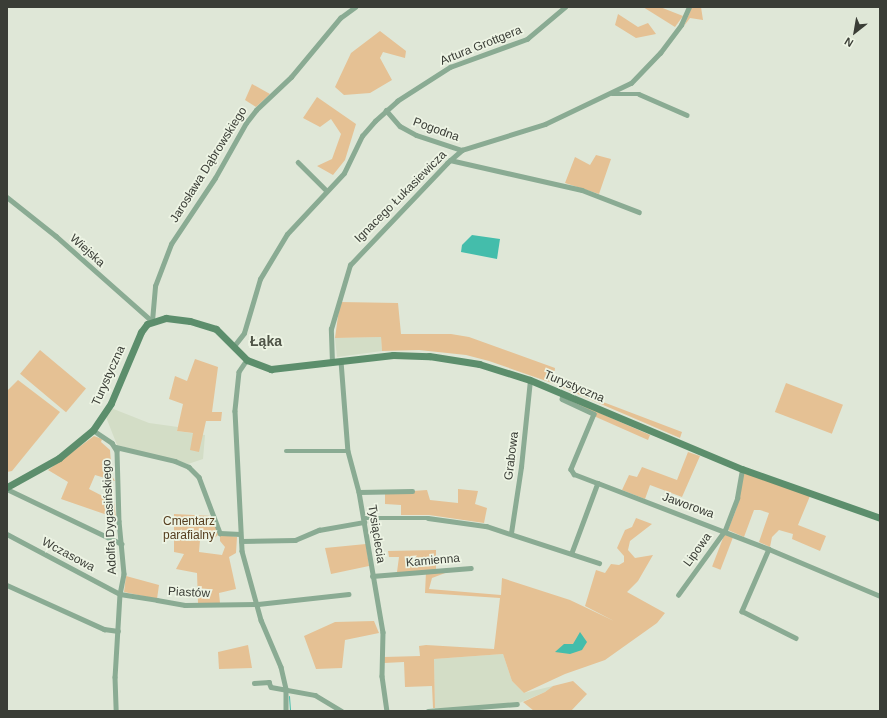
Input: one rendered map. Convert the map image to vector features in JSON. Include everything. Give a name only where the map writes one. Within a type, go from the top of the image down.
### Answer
[{"type":"main road","points":[[152,321],[166,318],[202,324],[221,333],[247,360]]},
{"type":"main road","name":"Turystyczna","points":[[7,488],[59,458],[93,430],[111,403],[141,332],[152,321]]},
{"type":"main road","name":"Turystyczna","points":[[247,360],[271,369],[393,355],[429,356],[479,364],[530,380],[742,469],[880,518]]},
{"type":"street","name":"Jarosława Dąbrowskiego","points":[[152,321],[155,286],[171,244],[215,178],[246,123],[256,110],[291,77],[340,18],[355,7]]},
{"type":"street","name":"Artura Grottgera","points":[[234,346],[244,333],[256,292],[268,265],[287,234],[326,190],[344,173],[362,136],[386,110],[409,92],[450,67],[527,39],[565,7]]},
{"type":"street","name":"Ignacego Łukasiewicza","points":[[332,363],[331,330],[350,265],[450,160],[462,150],[532,129],[608,95],[630,83],[660,53],[681,25],[689,7]]},
{"type":"street","name":"Ignacego Łukasiewicza","points":[[608,95],[628,92],[639,94],[688,115]]},
{"type":"street","name":"Pogodna","points":[[386,110],[400,126],[416,135],[462,150]]},
{"type":"street","points":[[450,160],[575,188],[639,212]]},
{"type":"street","points":[[298,162],[326,190]]},
{"type":"street","name":"Wiejska","points":[[7,198],[56,236],[152,321]]},
{"type":"street","points":[[247,360],[239,372],[235,411],[240,534],[261,620],[281,667],[286,689],[286,711]]},
{"type":"street","name":"Tysiąclecia","points":[[341,362],[348,450],[359,492],[372,576],[383,632],[382,676],[387,711]]},
{"type":"street","name":"Grabowa","points":[[511,533],[521,467],[530,380]]},
{"type":"street","name":"Jaworowa","points":[[564,394],[562,399],[594,414],[571,470],[574,474],[725,530],[880,596]]},
{"type":"street","name":"Adolfa Dygasińskiego","points":[[93,430],[116,447],[124,574],[120,594],[116,711]]},
{"type":"street","points":[[116,447],[189,467],[199,477],[220,533],[240,534]]},
{"type":"street","points":[[286,452],[348,450]]},
{"type":"street","name":"Lipowa","points":[[678,595],[725,530],[737,498],[742,469]]},
{"type":"street","points":[[572,553],[598,483]]},
{"type":"street","points":[[7,488],[122,544]]},
{"type":"street","points":[[359,492],[412,490]]},
{"type":"street","points":[[241,541],[295,540],[319,530],[364,520],[428,518],[486,526],[599,563]]},
{"type":"street","name":"Wczasowa","points":[[7,534],[120,594]]},
{"type":"street","points":[[769,549],[742,611],[796,638]]},
{"type":"street","name":"Kamienna","points":[[372,576],[471,568]]},
{"type":"street","points":[[7,585],[104,629],[118,631]]},
{"type":"street","name":"Piastów","points":[[120,594],[185,604],[258,604],[348,594]]},
{"type":"street","points":[[254,683],[269,682],[271,687],[315,695],[342,711]]},
{"type":"street","points":[[428,711],[518,704]]},
{"type":"shaded area","points":[[381,337],[382,351],[337,357],[335,338]]},
{"type":"shaded area","points":[[111,408],[149,423],[178,427],[177,431],[205,435],[203,459],[188,464],[117,445],[106,417]]},
{"type":"shaded area","points":[[503,654],[512,681],[524,693],[553,686],[545,692],[517,704],[435,711],[434,659]]},
{"type":"green space","points":[[643,7],[660,7],[683,16],[675,27]]},
{"type":"green space","points":[[692,7],[701,7],[703,20],[690,18],[684,26]]},
{"type":"green space","points":[[618,14],[638,27],[648,23],[656,34],[636,38],[615,25]]},
{"type":"green space","points":[[380,31],[406,51],[405,58],[383,52],[380,58],[392,80],[370,93],[344,95],[335,87],[351,53]]},
{"type":"green space","points":[[252,84],[270,94],[256,107],[245,100]]},
{"type":"green space","points":[[317,97],[356,124],[345,160],[333,175],[317,166],[332,159],[341,134],[331,119],[320,127],[303,118]]},
{"type":"green space","points":[[596,155],[611,159],[599,194],[565,183],[575,157],[590,165]]},
{"type":"green space","points":[[340,302],[398,303],[401,334],[451,334],[469,337],[555,368],[553,383],[682,432],[680,438],[552,383],[489,361],[466,355],[419,350],[382,351],[381,337],[335,338]]},
{"type":"green space","points":[[40,350],[86,389],[66,412],[20,374]]},
{"type":"green space","points":[[195,359],[218,367],[212,412],[222,412],[221,421],[206,421],[199,452],[190,450],[193,433],[177,431],[183,404],[169,399],[175,376],[187,381]]},
{"type":"green space","points":[[18,380],[60,412],[12,471],[7,472],[7,391]]},
{"type":"green space","points":[[786,383],[843,405],[832,434],[775,412]]},
{"type":"green space","points":[[570,400],[650,435],[648,440],[596,417],[595,413]]},
{"type":"green space","points":[[94,436],[102,439],[101,442],[110,450],[112,476],[115,481],[95,475],[89,489],[114,502],[116,518],[61,499],[68,482],[48,470]]},
{"type":"green space","points":[[688,452],[700,456],[682,497],[650,485],[645,499],[622,490],[629,475],[637,477],[642,467],[677,480]]},
{"type":"green space","points":[[744,472],[810,496],[798,525],[826,536],[820,551],[792,539],[793,534],[779,530],[772,537],[770,547],[759,542],[769,513],[760,510],[754,510],[744,537],[728,530],[736,510]]},
{"type":"green space","points":[[458,489],[478,491],[475,504],[487,508],[484,523],[429,515],[401,515],[401,505],[385,504],[385,493],[427,490],[430,500],[458,503]]},
{"type":"green space","name":"Cmentarz parafialny","points":[[174,514],[213,516],[219,534],[237,537],[236,553],[229,557],[236,589],[219,593],[220,603],[198,603],[197,573],[176,569],[184,554],[174,552]],"holes":[[[220,535],[220,541],[225,547],[222,555],[199,552],[200,540],[212,540]]]},
{"type":"green space","points":[[636,518],[652,524],[630,541],[628,550],[635,558],[653,555],[638,581],[627,592],[665,613],[657,623],[605,660],[565,674],[524,693],[512,681],[503,654],[434,659],[435,708],[433,708],[432,686],[405,687],[404,662],[384,663],[384,657],[420,656],[419,646],[426,645],[494,649],[500,598],[425,593],[426,572],[397,572],[399,557],[389,557],[388,551],[436,550],[436,569],[453,570],[432,578],[429,589],[501,595],[502,578],[570,600],[614,621],[585,606],[596,570],[605,573],[611,564],[619,565],[624,562],[624,556],[617,548],[625,530],[632,527]]},
{"type":"green space","points":[[725,533],[733,536],[721,570],[712,567]]},
{"type":"green space","points":[[366,544],[369,566],[331,574],[325,548]]},
{"type":"green space","points":[[126,576],[159,585],[157,599],[124,592]]},
{"type":"green space","points":[[374,621],[379,633],[345,640],[342,668],[316,669],[304,636],[335,622]]},
{"type":"green space","points":[[248,645],[252,668],[219,669],[218,652]]},
{"type":"green space","points":[[573,681],[587,694],[571,711],[534,711],[523,702],[545,692],[553,686]]},
{"type":"water","points":[[472,235],[500,239],[497,259],[461,252],[462,245]]},
{"type":"water","points":[[580,632],[587,642],[582,650],[570,654],[555,652],[564,644],[573,644]]},
{"type":"waterway","points":[[289,696],[290,711]]},
{"type":"district","name":"Łąka","points":[[266,341]]}]
